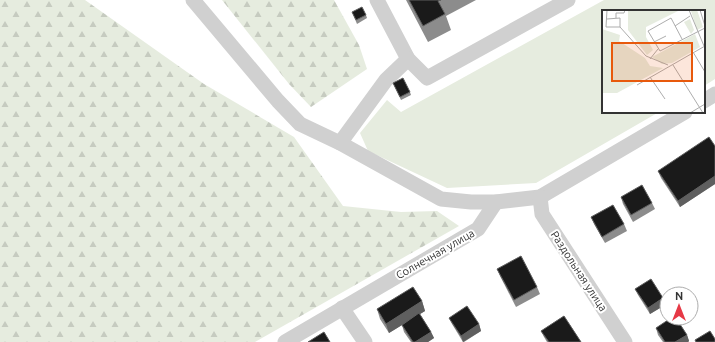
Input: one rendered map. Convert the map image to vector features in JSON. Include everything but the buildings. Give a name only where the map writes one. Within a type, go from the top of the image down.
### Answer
[{"type":"street","points":[[193,0],[300,124],[340,143],[440,198],[471,202],[496,202],[540,197],[683,113]]},
{"type":"street","points":[[377,0],[408,59],[427,78],[568,0]]},
{"type":"street","points":[[340,143],[386,80],[408,59]]},
{"type":"street","points":[[705,100],[715,94]]},
{"type":"street","name":"Раздольная улица","points":[[540,197],[542,214],[625,342]]},
{"type":"street","name":"Солнечная улица","points":[[285,342],[478,229],[496,202]]},
{"type":"street","points":[[342,308],[365,342]]},
{"type":"green space","points":[[0,0],[85,0],[204,84],[294,137],[343,206],[401,212],[437,211],[459,226],[255,342],[0,342]]},
{"type":"green space","points":[[222,0],[334,0],[359,45],[367,69],[311,107],[289,84]]},
{"type":"green space","points":[[604,0],[715,0],[715,79],[705,85],[705,10],[602,10],[602,113],[657,113],[536,183],[447,188],[368,151],[360,133],[387,100],[401,112]]}]
